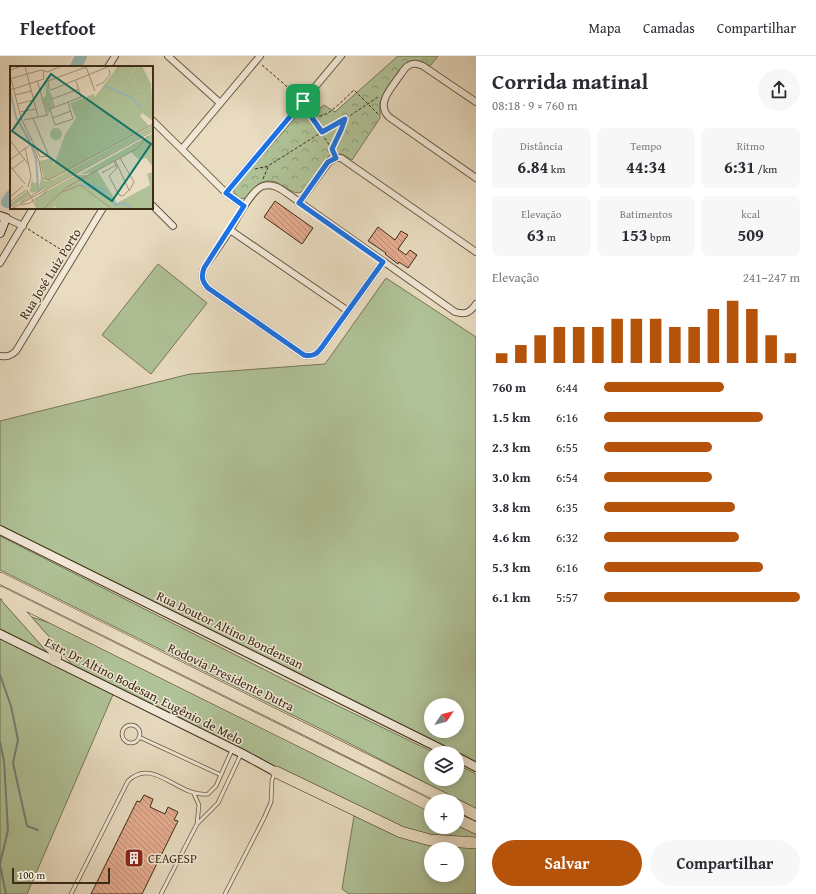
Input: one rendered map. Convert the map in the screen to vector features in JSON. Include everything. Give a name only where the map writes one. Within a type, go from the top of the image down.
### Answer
[{"type":"highway","name":"Rodovia Presidente Dutra","points":[[0,578],[435,794]]},
{"type":"highway","name":"Rodovia Presidente Dutra","points":[[1,592],[424,803]]},
{"type":"highway","points":[[1,592],[54,651],[56,656],[55,660]]},
{"type":"highway","points":[[276,772],[400,832],[430,840],[476,843]]},
{"type":"highway","points":[[464,809],[476,815]]},
{"type":"highway","points":[[464,822],[476,828]]},
{"type":"street","points":[[109,66],[114,56]]},
{"type":"street","points":[[168,56],[220,103]]},
{"type":"street","points":[[226,193],[341,56]]},
{"type":"street","points":[[182,149],[258,58]]},
{"type":"street","points":[[476,102],[423,66],[416,64],[407,66],[385,96],[383,104],[387,115],[476,178]]},
{"type":"street","points":[[153,124],[182,149],[226,193],[244,206]]},
{"type":"street","points":[[299,203],[328,162],[336,158],[346,160],[476,252]]},
{"type":"street","points":[[383,262],[319,351],[310,356],[304,355],[208,288],[203,282],[201,275],[244,206],[259,188],[264,186],[274,186],[288,194],[455,312],[462,314],[468,313],[476,304]]},
{"type":"street","points":[[153,206],[173,226]]},
{"type":"street","points":[[0,263],[32,209]]},
{"type":"street","name":"Rua José Luiz Porto","points":[[0,356],[11,355],[16,351],[103,209]]},
{"type":"street","points":[[0,233],[3,217],[23,226]]},
{"type":"street","points":[[230,230],[348,311]]},
{"type":"street","name":"Rua Doutor Altino Bondensan","points":[[0,530],[435,746]]},
{"type":"street","name":"Estr. Dr Altino Bodesan, Eugênio de Melo","points":[[0,634],[55,660],[276,772]]},
{"type":"street","points":[[464,761],[476,767]]},
{"type":"lane","points":[[132,724],[139,729],[139,737],[133,743],[125,742],[121,734],[122,730],[124,727],[132,724]]},
{"type":"lane","points":[[139,737],[221,775]]},
{"type":"lane","points":[[71,894],[128,781],[134,776],[147,772],[194,794],[208,794],[216,786],[232,749]]},
{"type":"lane","points":[[161,894],[197,824],[218,804],[241,753]]},
{"type":"lane","points":[[225,894],[271,802],[272,780],[276,772]]},
{"type":"lane","points":[[194,794],[199,805],[197,824]]},
{"type":"path","points":[[258,58],[318,116],[328,113],[354,90],[379,115],[387,115]]},
{"type":"path","points":[[264,186],[263,179],[268,166],[379,97],[385,96]]},
{"type":"path","points":[[303,102],[336,158]]},
{"type":"path","points":[[332,149],[345,119]]},
{"type":"path","points":[[23,226],[73,257]]},
{"type":"green space","points":[[398,56],[438,56],[430,66],[420,61],[406,65],[385,91],[380,103],[380,118],[352,160],[339,154],[329,156],[303,191],[298,193],[279,183],[266,181],[257,185],[246,198],[241,198],[234,193],[234,188],[309,102],[318,110],[324,105],[335,112]]},
{"type":"green space","points":[[158,264],[207,303],[151,374],[102,335]]},
{"type":"green space","points":[[386,278],[476,337],[476,767],[464,762],[464,746],[431,746],[0,526],[0,421],[190,374],[325,364]]},
{"type":"green space","points":[[0,536],[285,680],[424,748],[424,782],[343,740],[0,570]]},
{"type":"green space","points":[[0,592],[55,660],[0,634]]},
{"type":"green space","points":[[28,616],[86,634],[424,803],[424,834],[464,834],[464,822],[476,828],[476,894],[349,894],[342,889],[355,810],[115,690],[27,894],[0,894],[0,634],[78,671]]},
{"type":"green space","points":[[464,768],[476,774],[476,809],[464,803],[464,794],[447,794],[432,786],[464,786]]},
{"type":"building","points":[[275,201],[313,228],[302,244],[264,217]]},
{"type":"building","points":[[378,227],[395,240],[401,231],[408,235],[398,249],[406,255],[410,250],[417,255],[408,268],[399,262],[398,264],[385,254],[386,253],[368,241]]},
{"type":"building","name":"CEAGESP","points":[[144,795],[153,799],[150,807],[165,814],[168,807],[178,812],[174,820],[178,821],[142,894],[91,894],[137,801],[140,802]]},
{"type":"waterway","points":[[76,66],[81,56]]},
{"type":"waterway","points":[[7,202],[10,198]]},
{"type":"waterway","points":[[0,675],[11,706],[18,740],[13,763],[27,826],[38,830]]},
{"type":"waterway","points":[[0,742],[4,761],[8,830],[0,864]]},
{"type":"waterway","points":[[0,865],[6,894]]},
{"type":"place","name":"CEAGESP","points":[[134,858]]},
{"type":"route","points":[[303,101],[305,102],[303,105],[322,132],[345,119],[332,149],[336,158],[328,162],[299,203],[383,262],[319,351],[310,356],[304,355],[208,288],[203,282],[201,275],[244,206],[226,193],[303,101]]}]
